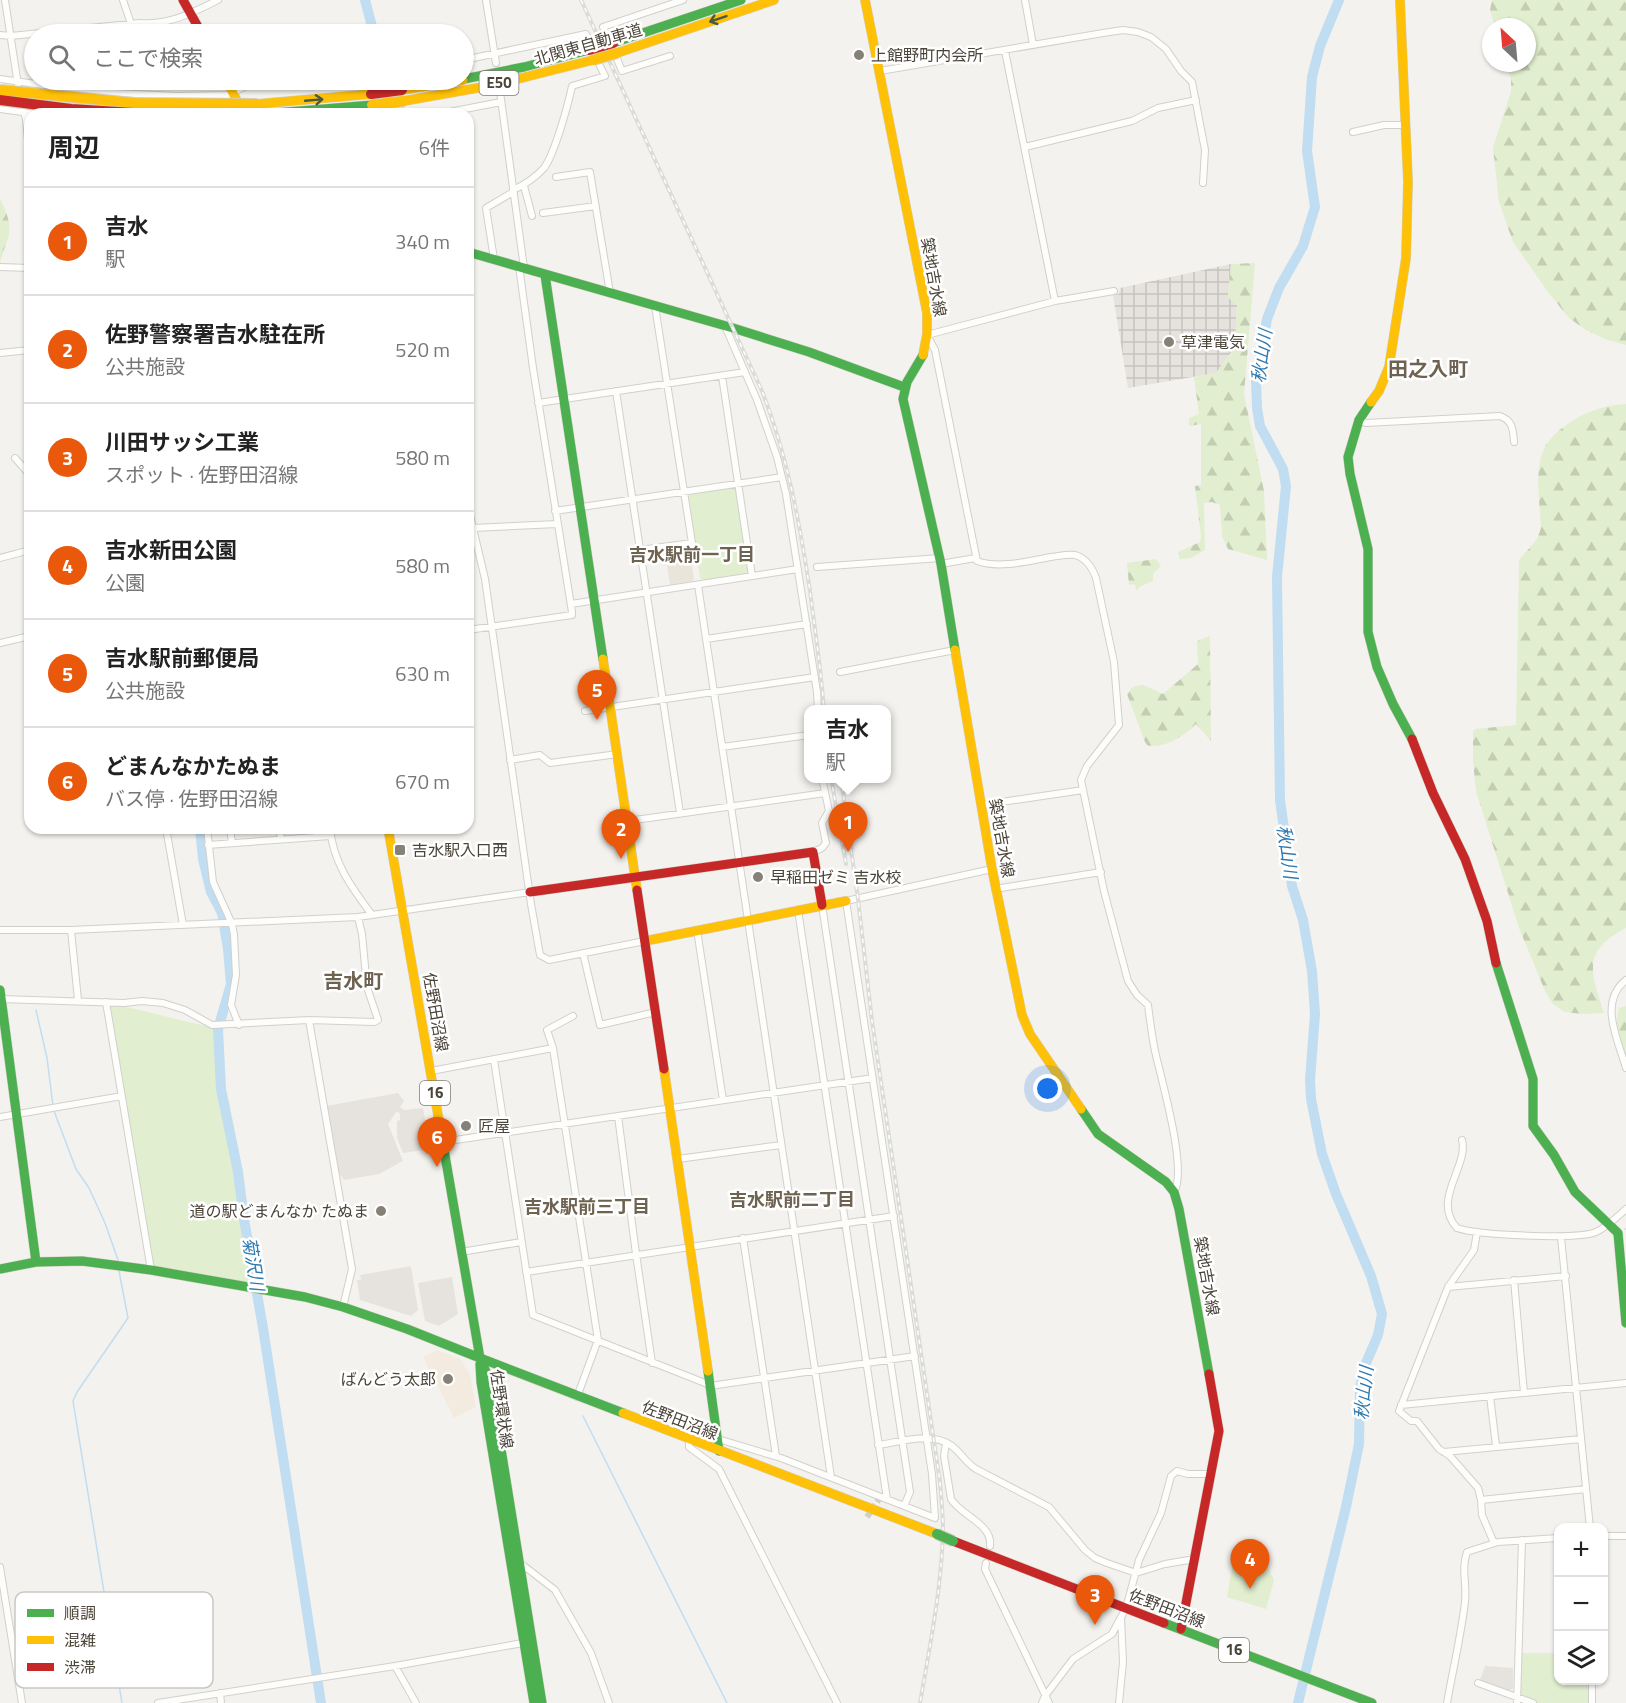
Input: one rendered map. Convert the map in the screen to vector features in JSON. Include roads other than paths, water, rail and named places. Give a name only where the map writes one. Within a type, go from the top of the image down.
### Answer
[{"type":"main road","points":[[183,0],[196,24]]},
{"type":"main road","name":"北関東自動車道","points":[[615,48],[741,0]]},
{"type":"main road","name":"北関東自動車道","points":[[474,86],[494,85],[774,0]]},
{"type":"main road","name":"築地吉水線","points":[[865,0],[925,303],[927,335],[924,354],[904,387],[903,399],[940,561],[995,889],[1019,1007],[1026,1028],[1098,1134],[1162,1178],[1174,1192],[1218,1422],[1218,1442],[1181,1629]]},
{"type":"main road","points":[[1400,0],[1408,182],[1404,275],[1393,349],[1384,381],[1359,420],[1348,456],[1350,474],[1368,549],[1368,632],[1372,652],[1393,704],[1414,743],[1433,793],[1465,858],[1487,921],[1499,974],[1533,1080],[1533,1126],[1554,1155],[1575,1192],[1618,1233],[1626,1323]]},
{"type":"main road","name":"北関東自動車道","points":[[474,78],[591,55]]},
{"type":"main road","name":"北関東自動車道","points":[[0,90],[134,103],[257,104],[371,100]]},
{"type":"main road","name":"北関東自動車道","points":[[309,108],[371,100],[407,90]]},
{"type":"main road","name":"北関東自動車道","points":[[401,91],[416,90]]},
{"type":"main road","points":[[233,92],[241,108]]},
{"type":"main road","points":[[0,100],[63,108]]},
{"type":"main road","points":[[474,254],[809,352],[904,387]]},
{"type":"main road","points":[[545,275],[628,821],[718,1445]]},
{"type":"main road","name":"佐野田沼線","points":[[389,834],[480,1358],[689,1439],[718,1445],[953,1540],[1124,1613],[1181,1629],[1331,1687],[1359,1701],[1372,1703]]},
{"type":"main road","points":[[530,892],[813,852],[822,905]]},
{"type":"main road","points":[[645,941],[846,901]]},
{"type":"main road","points":[[1,994],[5,1061],[16,1115],[36,1262]]},
{"type":"main road","points":[[0,1269],[36,1262],[82,1261],[151,1270],[305,1297],[343,1307],[407,1329],[480,1358]]},
{"type":"main road","name":"佐野環状線","points":[[480,1358],[490,1381],[515,1567],[528,1642],[542,1703]]},
{"type":"main road","name":"佐野環状線","points":[[528,1642],[534,1703]]},
{"type":"street","points":[[5,0],[17,83],[24,109]]},
{"type":"street","points":[[123,0],[131,24],[180,19],[218,0]]},
{"type":"street","points":[[486,0],[496,63]]},
{"type":"street","points":[[670,56],[622,71],[603,27],[683,0]]},
{"type":"street","points":[[1025,0],[1033,45]]},
{"type":"street","points":[[880,71],[1103,33],[1123,30],[1138,32],[1151,37],[1166,49],[1181,71],[1192,82],[1205,150],[1203,183]]},
{"type":"street","points":[[474,58],[586,34],[605,76],[572,86],[544,167],[524,186],[486,208],[494,259]]},
{"type":"street","points":[[0,35],[24,35]]},
{"type":"street","points":[[1005,51],[1055,301]]},
{"type":"street","points":[[0,79],[24,84]]},
{"type":"street","points":[[78,90],[164,95],[228,95],[237,90]]},
{"type":"street","points":[[400,108],[401,91]]},
{"type":"street","points":[[94,108],[95,92]]},
{"type":"street","points":[[474,629],[572,615],[538,403],[500,92]]},
{"type":"street","points":[[163,108],[164,95]]},
{"type":"street","points":[[200,108],[202,95]]},
{"type":"street","points":[[1025,147],[1132,121],[1158,108],[1196,100]]},
{"type":"street","points":[[470,108],[501,102]]},
{"type":"street","points":[[0,109],[24,113]]},
{"type":"street","points":[[1353,132],[1384,125],[1406,125]]},
{"type":"street","points":[[556,177],[590,172],[610,293]]},
{"type":"street","points":[[524,186],[532,216]]},
{"type":"street","points":[[543,213],[596,206]]},
{"type":"street","points":[[0,267],[24,268]]},
{"type":"street","points":[[1114,291],[1055,301],[927,335],[935,350],[975,558],[985,564],[1003,564],[1075,555],[1086,561],[1093,570],[1106,615],[1114,662],[1119,725],[1087,766],[1081,780],[1106,899],[1128,981],[1137,995],[1148,1005],[1176,1156],[1178,1182],[1174,1192]]},
{"type":"street","points":[[640,550],[692,543],[655,306]]},
{"type":"street","points":[[725,326],[764,418],[782,477],[807,624],[818,705]]},
{"type":"street","points":[[0,354],[24,351]]},
{"type":"street","points":[[538,403],[745,372]]},
{"type":"street","points":[[722,376],[752,576]]},
{"type":"street","points":[[616,391],[680,813]]},
{"type":"street","points":[[1359,420],[1366,423],[1500,416],[1507,419],[1513,426],[1514,442]]},
{"type":"street","points":[[15,458],[24,468]]},
{"type":"street","points":[[555,511],[782,477]]},
{"type":"street","points":[[474,528],[557,524]]},
{"type":"street","points":[[474,533],[484,579],[538,948],[543,957],[549,960],[645,941]]},
{"type":"street","points":[[0,558],[24,552]]},
{"type":"street","points":[[817,567],[975,558]]},
{"type":"street","points":[[571,604],[798,569]]},
{"type":"street","points":[[698,585],[831,1477]]},
{"type":"street","points":[[706,639],[807,624]]},
{"type":"street","points":[[0,643],[24,637]]},
{"type":"street","points":[[840,672],[955,650]]},
{"type":"street","points":[[585,711],[815,677]]},
{"type":"street","points":[[722,747],[804,736]]},
{"type":"street","points":[[510,760],[540,755],[550,763],[618,754]]},
{"type":"street","points":[[813,852],[822,848],[825,843],[822,823],[828,811],[823,783]]},
{"type":"street","points":[[981,805],[1083,790]]},
{"type":"street","points":[[628,821],[825,793]]},
{"type":"street","points":[[167,834],[183,925]]},
{"type":"street","points":[[207,834],[213,882],[234,935],[236,975],[231,1005],[239,1025]]},
{"type":"street","points":[[231,834],[232,843]]},
{"type":"street","points":[[280,834],[281,839]]},
{"type":"street","points":[[208,845],[330,836],[337,862],[344,876],[372,915]]},
{"type":"street","points":[[718,1445],[776,1456],[935,1518],[927,1438],[846,901],[992,869]]},
{"type":"street","points":[[995,889],[1101,872]]},
{"type":"street","points":[[0,930],[70,930],[358,917],[530,892]]},
{"type":"street","points":[[822,905],[910,1492],[904,1506]]},
{"type":"street","points":[[798,910],[879,1445],[882,1498]]},
{"type":"street","points":[[1,994],[106,1002],[163,1003],[185,1010],[212,1025],[309,1020],[374,1022],[378,1020],[367,987],[363,934],[358,917]]},
{"type":"street","points":[[70,930],[78,1000]]},
{"type":"street","points":[[697,930],[723,1100]]},
{"type":"street","points":[[583,953],[600,1025],[656,1012]]},
{"type":"street","points":[[1626,980],[1612,996],[1611,1008],[1613,1025],[1626,1068]]},
{"type":"street","points":[[106,1002],[151,1270]]},
{"type":"street","points":[[573,1016],[547,1030],[553,1047],[598,1340],[577,1397]]},
{"type":"street","points":[[309,1020],[352,1269],[343,1307]]},
{"type":"street","points":[[431,1071],[553,1047]]},
{"type":"street","points":[[494,1060],[533,1314],[710,1385],[915,1356]]},
{"type":"street","points":[[442,1142],[873,1078]]},
{"type":"street","points":[[0,1117],[122,1096]]},
{"type":"street","points":[[618,1116],[652,1363]]},
{"type":"street","points":[[1462,1140],[1460,1158],[1450,1188],[1449,1216],[1457,1228],[1477,1232],[1561,1237],[1595,1232],[1626,1209]]},
{"type":"street","points":[[678,1160],[781,1144]]},
{"type":"street","points":[[526,1272],[894,1216]]},
{"type":"street","points":[[1477,1232],[1474,1250],[1448,1287],[1399,1413],[1411,1421],[1417,1421],[1438,1449],[1450,1456],[1479,1491],[1482,1515],[1494,1543]]},
{"type":"street","points":[[1561,1237],[1590,1523]]},
{"type":"street","points":[[743,1238],[776,1456]]},
{"type":"street","points":[[461,1252],[521,1242]]},
{"type":"street","points":[[1448,1287],[1566,1276]]},
{"type":"street","points":[[1514,1280],[1524,1393]]},
{"type":"street","points":[[1401,1405],[1626,1383]]},
{"type":"street","points":[[1491,1396],[1496,1446]]},
{"type":"street","points":[[879,1445],[927,1438],[953,1446],[976,1469],[1049,1507],[1083,1549],[1095,1558],[1136,1573],[1195,1558]]},
{"type":"street","points":[[689,1439],[688,1447],[719,1469],[837,1703]]},
{"type":"street","points":[[1444,1452],[1581,1439]]},
{"type":"street","points":[[946,1443],[944,1456],[951,1499],[954,1505],[970,1516],[987,1534],[991,1541],[990,1546]]},
{"type":"street","points":[[1042,1703],[1073,1659],[1112,1634],[1124,1613],[1139,1560],[1161,1513],[1171,1476],[1177,1471],[1188,1474],[1211,1474]]},
{"type":"street","points":[[1481,1500],[1586,1489]]},
{"type":"street","points":[[1608,1536],[1626,1536]]},
{"type":"street","points":[[1447,1703],[1465,1602],[1466,1589],[1463,1572],[1468,1551],[1494,1543],[1554,1538]]},
{"type":"street","points":[[1517,1700],[1522,1540]]},
{"type":"street","points":[[986,1563],[985,1569],[1050,1703]]},
{"type":"street","points":[[515,1567],[524,1566],[555,1590],[591,1653],[609,1703]]},
{"type":"street","points":[[0,1568],[15,1660]]},
{"type":"street","points":[[1119,1703],[1124,1613]]},
{"type":"street","points":[[158,1703],[395,1666],[528,1642]]},
{"type":"street","points":[[395,1666],[416,1703]]},
{"type":"street","points":[[1478,1683],[1517,1700],[1533,1703]]},
{"type":"street","points":[[1592,1685],[1592,1703]]},
{"type":"street","points":[[20,1688],[22,1703]]},
{"type":"street","points":[[220,1693],[221,1703]]},
{"type":"waterway","name":"菊沢川","points":[[365,0],[371,24]]},
{"type":"waterway","name":"秋山川","points":[[1298,1703],[1359,1444],[1360,1390],[1363,1370],[1378,1335],[1382,1314],[1371,1276],[1336,1194],[1322,1154],[1311,1099],[1310,1080],[1315,1014],[1312,971],[1303,920],[1292,886],[1280,800],[1277,577],[1286,486],[1283,469],[1260,426],[1256,380],[1267,319],[1279,288],[1303,246],[1315,207],[1307,151],[1312,77],[1320,46],[1339,0]]},
{"type":"waterway","name":"菊沢川","points":[[386,90],[386,108]]},
{"type":"waterway","name":"菊沢川","points":[[201,834],[203,859],[211,892],[222,913],[231,984],[218,1029],[221,1089],[238,1172],[321,1703]]},
{"type":"waterway","points":[[36,1010],[47,1058],[53,1106]]},
{"type":"waterway","points":[[54,1111],[76,1169],[89,1188],[118,1260]]},
{"type":"waterway","points":[[104,1592],[73,1401],[128,1318],[119,1271]]},
{"type":"waterway","points":[[583,1416],[727,1703]]},
{"type":"waterway","points":[[120,1688],[122,1703]]},
{"type":"tunnel","points":[[867,1517],[879,1499]]},
{"type":"railway","points":[[581,0],[762,391],[771,416],[786,465],[802,539],[824,705]]},
{"type":"railway","points":[[832,783],[846,864]]},
{"type":"railway","points":[[842,783],[872,1021],[940,1482],[943,1528],[940,1572],[920,1703]]},
{"type":"place","name":"上館野町内会所","points":[[859,55]]},
{"type":"place","name":"草津電気","points":[[1169,342]]},
{"type":"place","name":"吉水駅前郵便局","points":[[597,720]]},
{"type":"place","name":"吉水駅入口西","points":[[400,850]]},
{"type":"place","name":"吉水","points":[[848,852]]},
{"type":"place","name":"佐野警察署吉水駐在所","points":[[621,859]]},
{"type":"place","name":"早稲田ゼミ 吉水校","points":[[758,877]]},
{"type":"place","name":"匠屋","points":[[466,1126]]},
{"type":"place","name":"どまんなかたぬま","points":[[437,1167]]},
{"type":"place","name":"道の駅どまんなか たぬま","points":[[381,1211]]},
{"type":"place","name":"ばんどう太郎","points":[[448,1379]]},
{"type":"place","name":"吉水新田公園","points":[[1250,1589]]},
{"type":"place","name":"川田サッシ工業","points":[[1095,1625]]},
{"type":"district","name":"田之入町","points":[[1428,369]]},
{"type":"district","name":"吉水駅前一丁目","points":[[692,555]]},
{"type":"district","name":"吉水町","points":[[353,981]]},
{"type":"district","name":"吉水駅前二丁目","points":[[792,1200]]},
{"type":"district","name":"吉水駅前三丁目","points":[[587,1207]]}]
